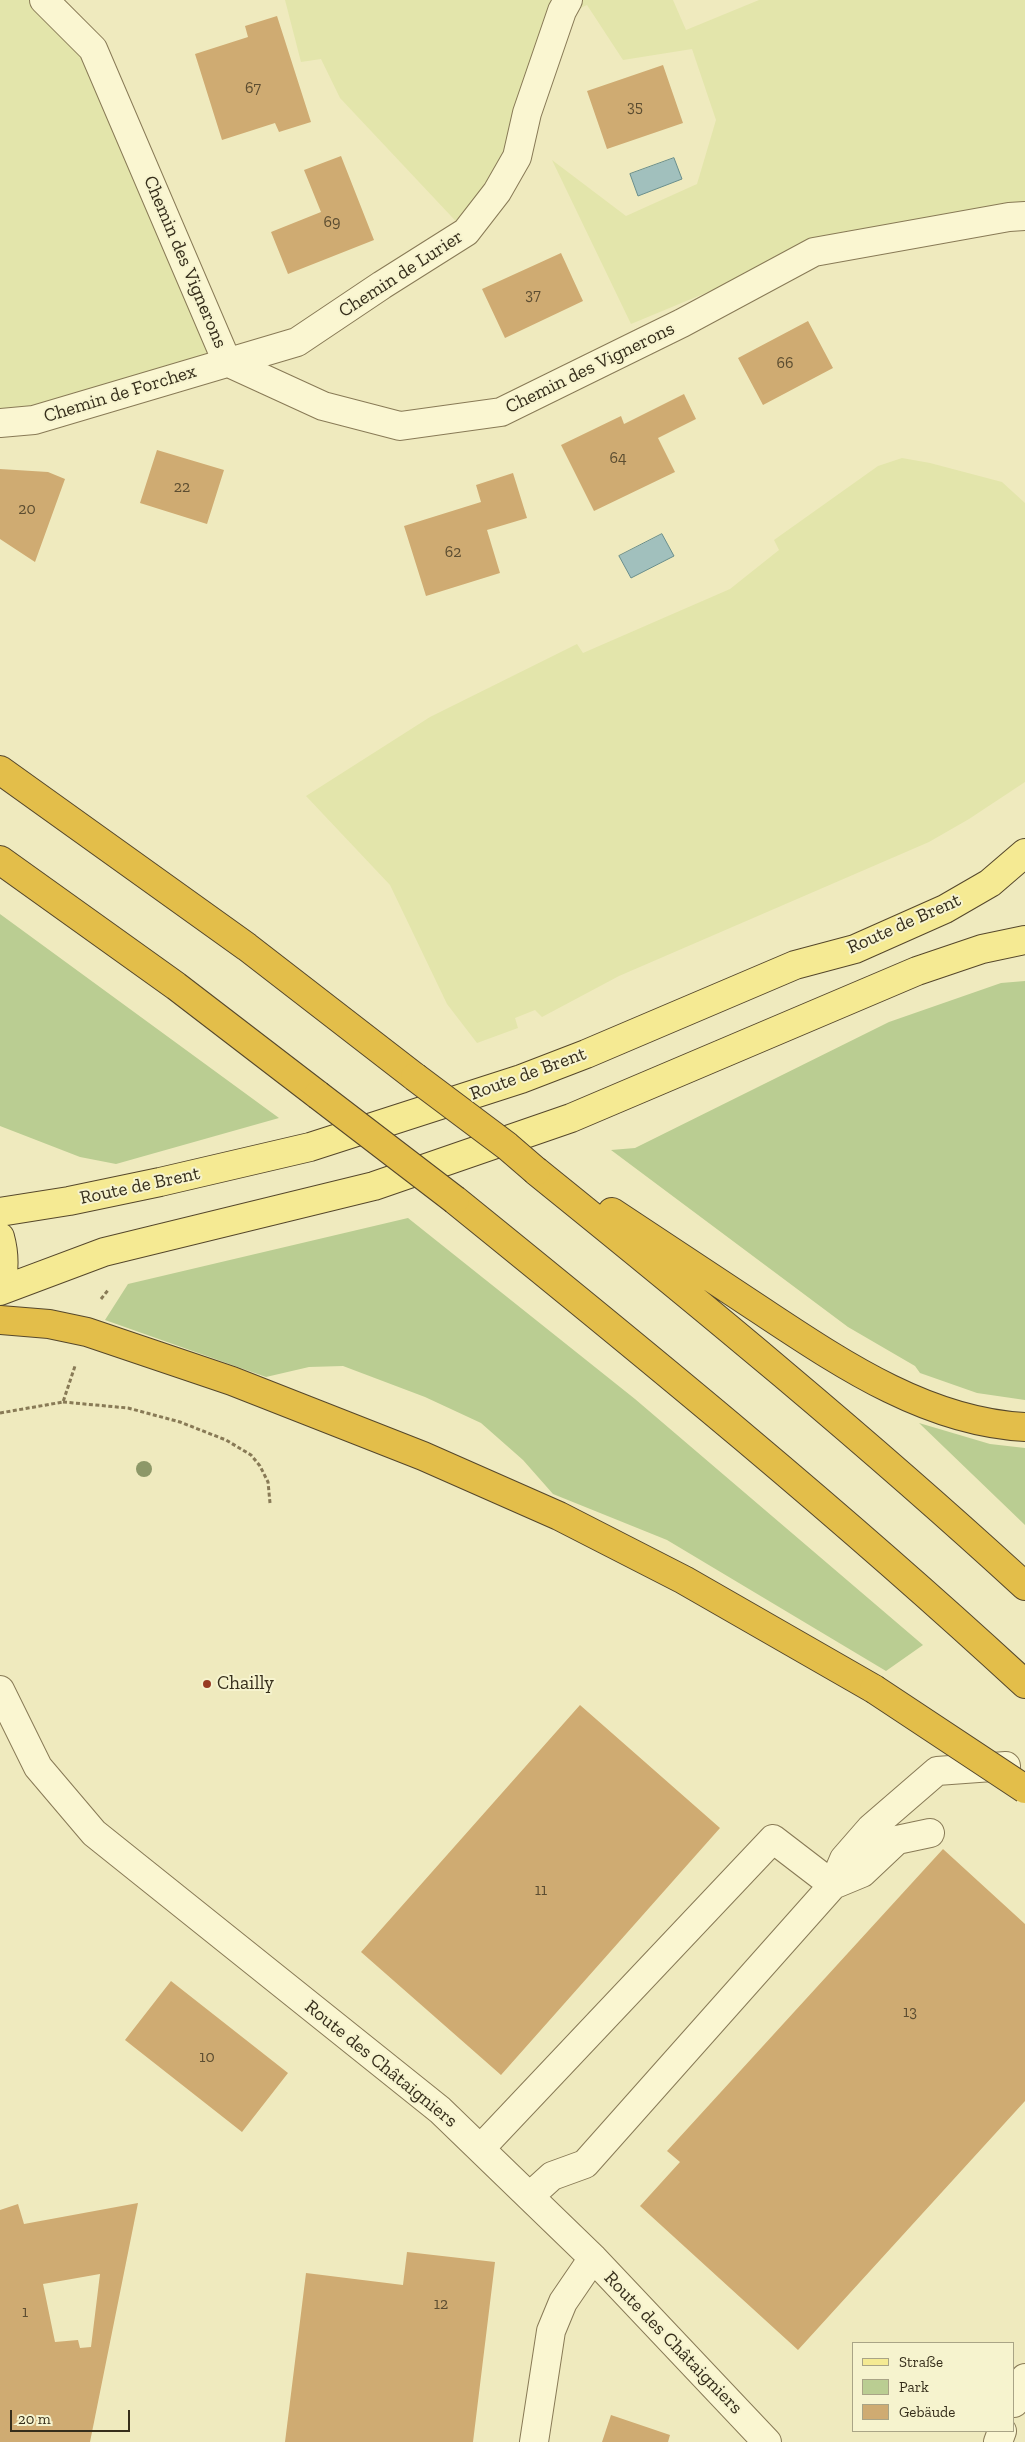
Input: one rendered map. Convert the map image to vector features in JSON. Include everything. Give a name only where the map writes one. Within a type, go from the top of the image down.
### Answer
[{"type":"highway","points":[[0,770],[247,947],[507,1146],[541,1170],[805,1340],[904,1396],[979,1421],[1025,1427]]},
{"type":"highway","points":[[0,860],[176,986],[455,1200],[666,1371],[808,1490],[1025,1684]]},
{"type":"highway","points":[[541,1170],[854,1434],[1025,1586]]},
{"type":"highway","points":[[0,1320],[49,1324],[87,1332],[232,1381],[423,1456],[559,1516],[684,1580],[874,1690],[1025,1789]]},
{"type":"main road","name":"Route de Brent","points":[[0,1212],[69,1201],[160,1182],[310,1147],[521,1078],[586,1054],[795,965],[855,949],[945,909],[990,883],[1025,853]]},
{"type":"main road","points":[[0,1289],[104,1252],[393,1179],[571,1118],[917,971],[982,949],[1025,940]]},
{"type":"main road","points":[[0,1236],[4,1251],[4,1272],[0,1289]]},
{"type":"street","name":"Chemin des Vignerons","points":[[44,0],[93,49],[228,362],[323,406],[400,426],[501,412],[682,323],[814,252],[1009,217],[1025,216]]},
{"type":"street","name":"Chemin de Lurier","points":[[298,342],[382,285],[466,232],[497,192],[517,157],[527,112],[562,11],[568,0]]},
{"type":"street","name":"Chemin de Forchex","points":[[0,424],[34,420],[298,342]]},
{"type":"street","name":"Route des Châtaigniers","points":[[0,1690],[38,1767],[94,1833],[440,2110],[593,2258],[767,2442]]},
{"type":"street","points":[[530,2196],[552,2176],[585,2164],[833,1885],[844,1859],[871,1828],[938,1771],[1009,1765],[1025,1775]]},
{"type":"street","points":[[833,1885],[862,1873],[897,1840],[930,1833]]},
{"type":"street","points":[[481,2148],[773,1839],[833,1885]]},
{"type":"street","points":[[534,2442],[551,2331],[563,2302],[593,2258]]},
{"type":"street","points":[[1015,2401],[1025,2378]]},
{"type":"path","points":[[100,1301],[102,1295],[114,1285]]},
{"type":"path","points":[[63,1402],[78,1358]]},
{"type":"path","points":[[0,1413],[63,1402],[128,1408],[180,1422],[226,1440],[251,1455],[260,1466],[268,1482],[270,1503]]},
{"type":"green space","points":[[0,0],[31,0],[84,54],[221,373],[0,432]]},
{"type":"green space","points":[[285,0],[673,0],[686,30],[759,0],[1025,0],[1025,225],[833,240],[631,324],[552,160],[626,216],[697,184],[716,120],[692,49],[623,60],[587,5],[574,11],[466,232],[340,98],[321,59],[301,62]]},
{"type":"green space","points":[[902,458],[930,463],[1002,482],[1025,503],[1025,782],[969,819],[929,842],[619,976],[542,1017],[535,1010],[515,1018],[518,1028],[477,1043],[447,1004],[390,885],[306,796],[430,717],[577,644],[583,653],[730,589],[779,550],[774,540],[878,466]]},
{"type":"green space","points":[[0,914],[279,1118],[116,1164],[80,1157],[0,1126]]},
{"type":"green space","points":[[1025,981],[1025,1400],[977,1393],[920,1373],[915,1366],[848,1327],[611,1150],[635,1148],[889,1022],[1001,983]]},
{"type":"green space","points":[[408,1218],[635,1399],[923,1645],[886,1671],[667,1540],[553,1494],[523,1460],[481,1423],[425,1397],[343,1366],[309,1367],[266,1377],[105,1320],[128,1284]]},
{"type":"green space","points":[[919,1423],[990,1444],[1025,1448],[1025,1525]]},
{"type":"water","points":[[674,158],[682,179],[638,196],[630,174]]},
{"type":"water","points":[[662,534],[674,556],[631,578],[619,556]]},
{"type":"building","points":[[277,16],[311,122],[279,132],[275,123],[222,140],[195,54],[248,37],[245,26]]},
{"type":"building","points":[[663,65],[683,123],[607,149],[587,91]]},
{"type":"building","points":[[341,156],[374,240],[288,274],[271,232],[321,212],[304,170]]},
{"type":"building","points":[[561,253],[583,301],[505,338],[482,289]]},
{"type":"building","points":[[808,321],[833,368],[763,405],[738,358]]},
{"type":"building","points":[[684,394],[696,419],[658,438],[675,472],[594,511],[561,445],[621,416],[624,424]]},
{"type":"building","points":[[157,450],[224,470],[207,524],[140,503]]},
{"type":"building","points":[[0,469],[48,472],[65,479],[35,562],[0,539]]},
{"type":"building","points":[[513,473],[527,518],[487,530],[500,573],[426,596],[404,526],[481,502],[476,485]]},
{"type":"building","points":[[580,1705],[720,1828],[501,2075],[361,1952]]},
{"type":"building","points":[[943,1849],[1025,1924],[1025,2101],[798,2350],[640,2206],[680,2162],[667,2151]]},
{"type":"building","points":[[171,1981],[288,2073],[242,2132],[125,2040]]},
{"type":"building","points":[[138,2203],[90,2442],[0,2442],[0,2210],[18,2204],[24,2224]],"holes":[[[100,2274],[91,2347],[80,2348],[78,2340],[55,2342],[43,2284]]]},
{"type":"building","points":[[407,2252],[495,2262],[473,2442],[285,2442],[306,2273],[403,2285]]},
{"type":"building","points":[[611,2415],[670,2435],[668,2442],[602,2442]]},
{"type":"place","name":"Chailly","points":[[207,1684]]}]
